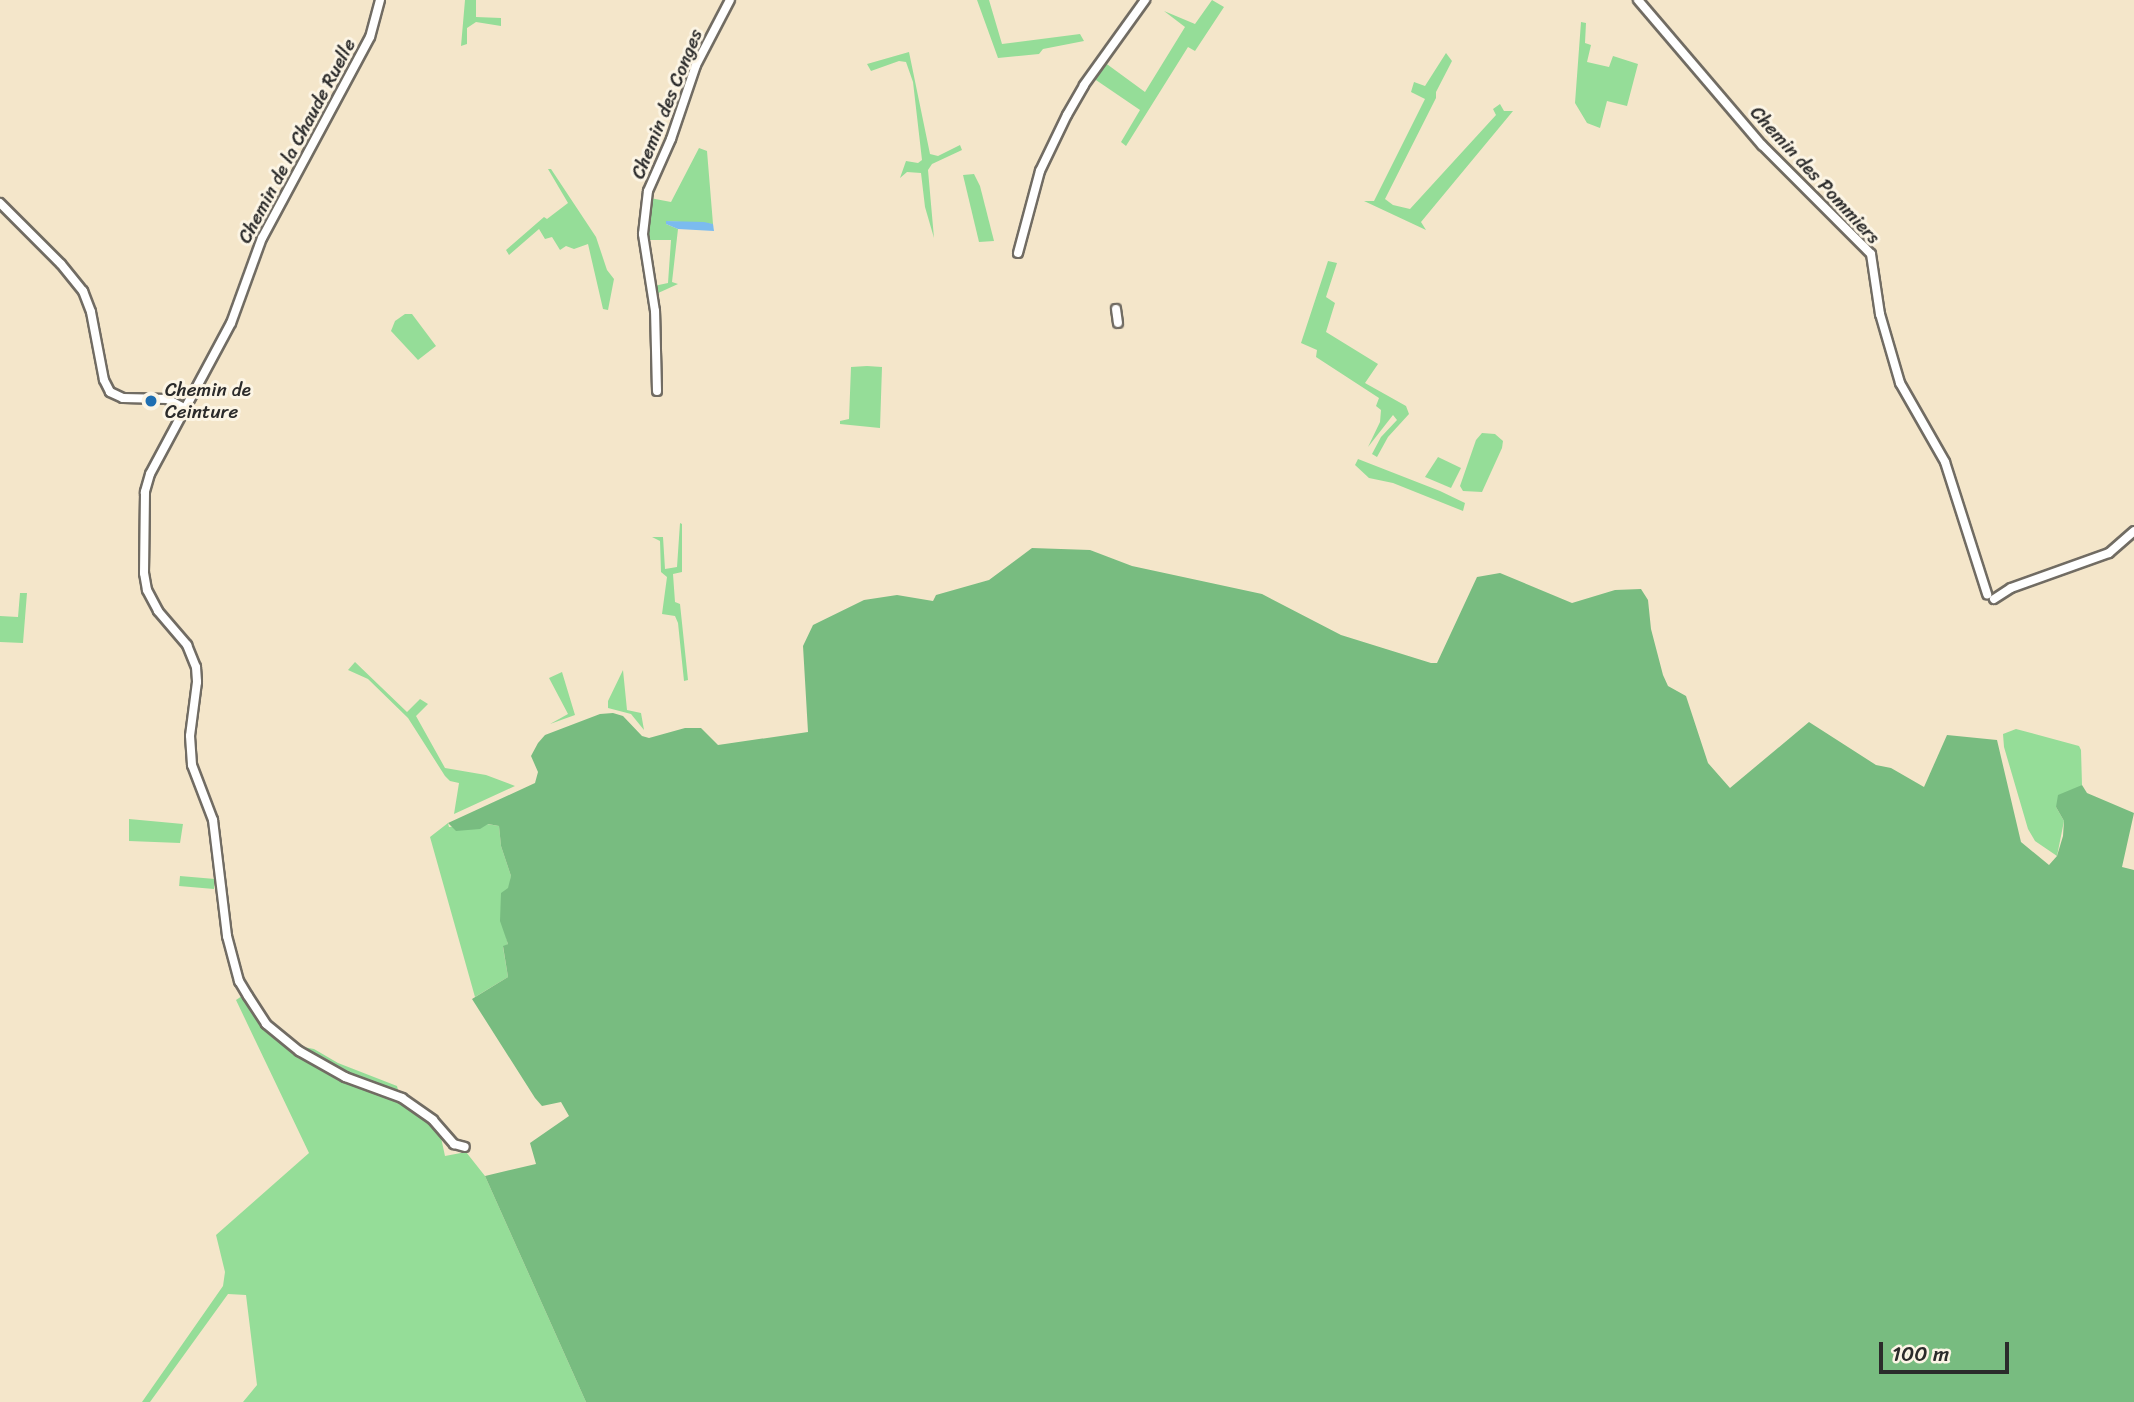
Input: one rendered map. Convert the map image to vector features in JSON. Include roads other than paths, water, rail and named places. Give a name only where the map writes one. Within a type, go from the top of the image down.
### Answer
[{"type":"street","name":"Chemin de la Chaude Ruelle","points":[[380,0],[370,37],[266,229],[232,323],[186,409],[159,452],[145,492],[144,573],[147,590],[158,611],[187,645],[196,667],[190,736],[192,765],[213,820],[221,903],[239,981],[261,1018],[285,1041],[325,1067],[402,1098],[433,1120],[454,1143],[465,1146]]},
{"type":"street","name":"Chemin des Conges","points":[[657,391],[655,311],[643,234],[648,191],[671,139],[696,65],[730,0]]},
{"type":"street","points":[[1018,253],[1040,171],[1067,115],[1145,0]]},
{"type":"street","name":"Chemin des Pommiers","points":[[1638,0],[1762,145],[1871,254],[1880,314],[1900,383],[1945,461],[1991,597],[2011,587],[2109,553],[2134,531]]},
{"type":"street","points":[[2,206],[61,264],[83,291],[91,312],[104,380],[110,392],[122,398],[167,399],[186,409]]},
{"type":"street","points":[[1107,315],[1116,309],[1118,323]]},
{"type":"water","points":[[666,221],[704,222],[713,224],[714,231],[678,229],[666,224]]},
{"type":"place","name":"Chemin de Ceinture","points":[[151,401]]}]
